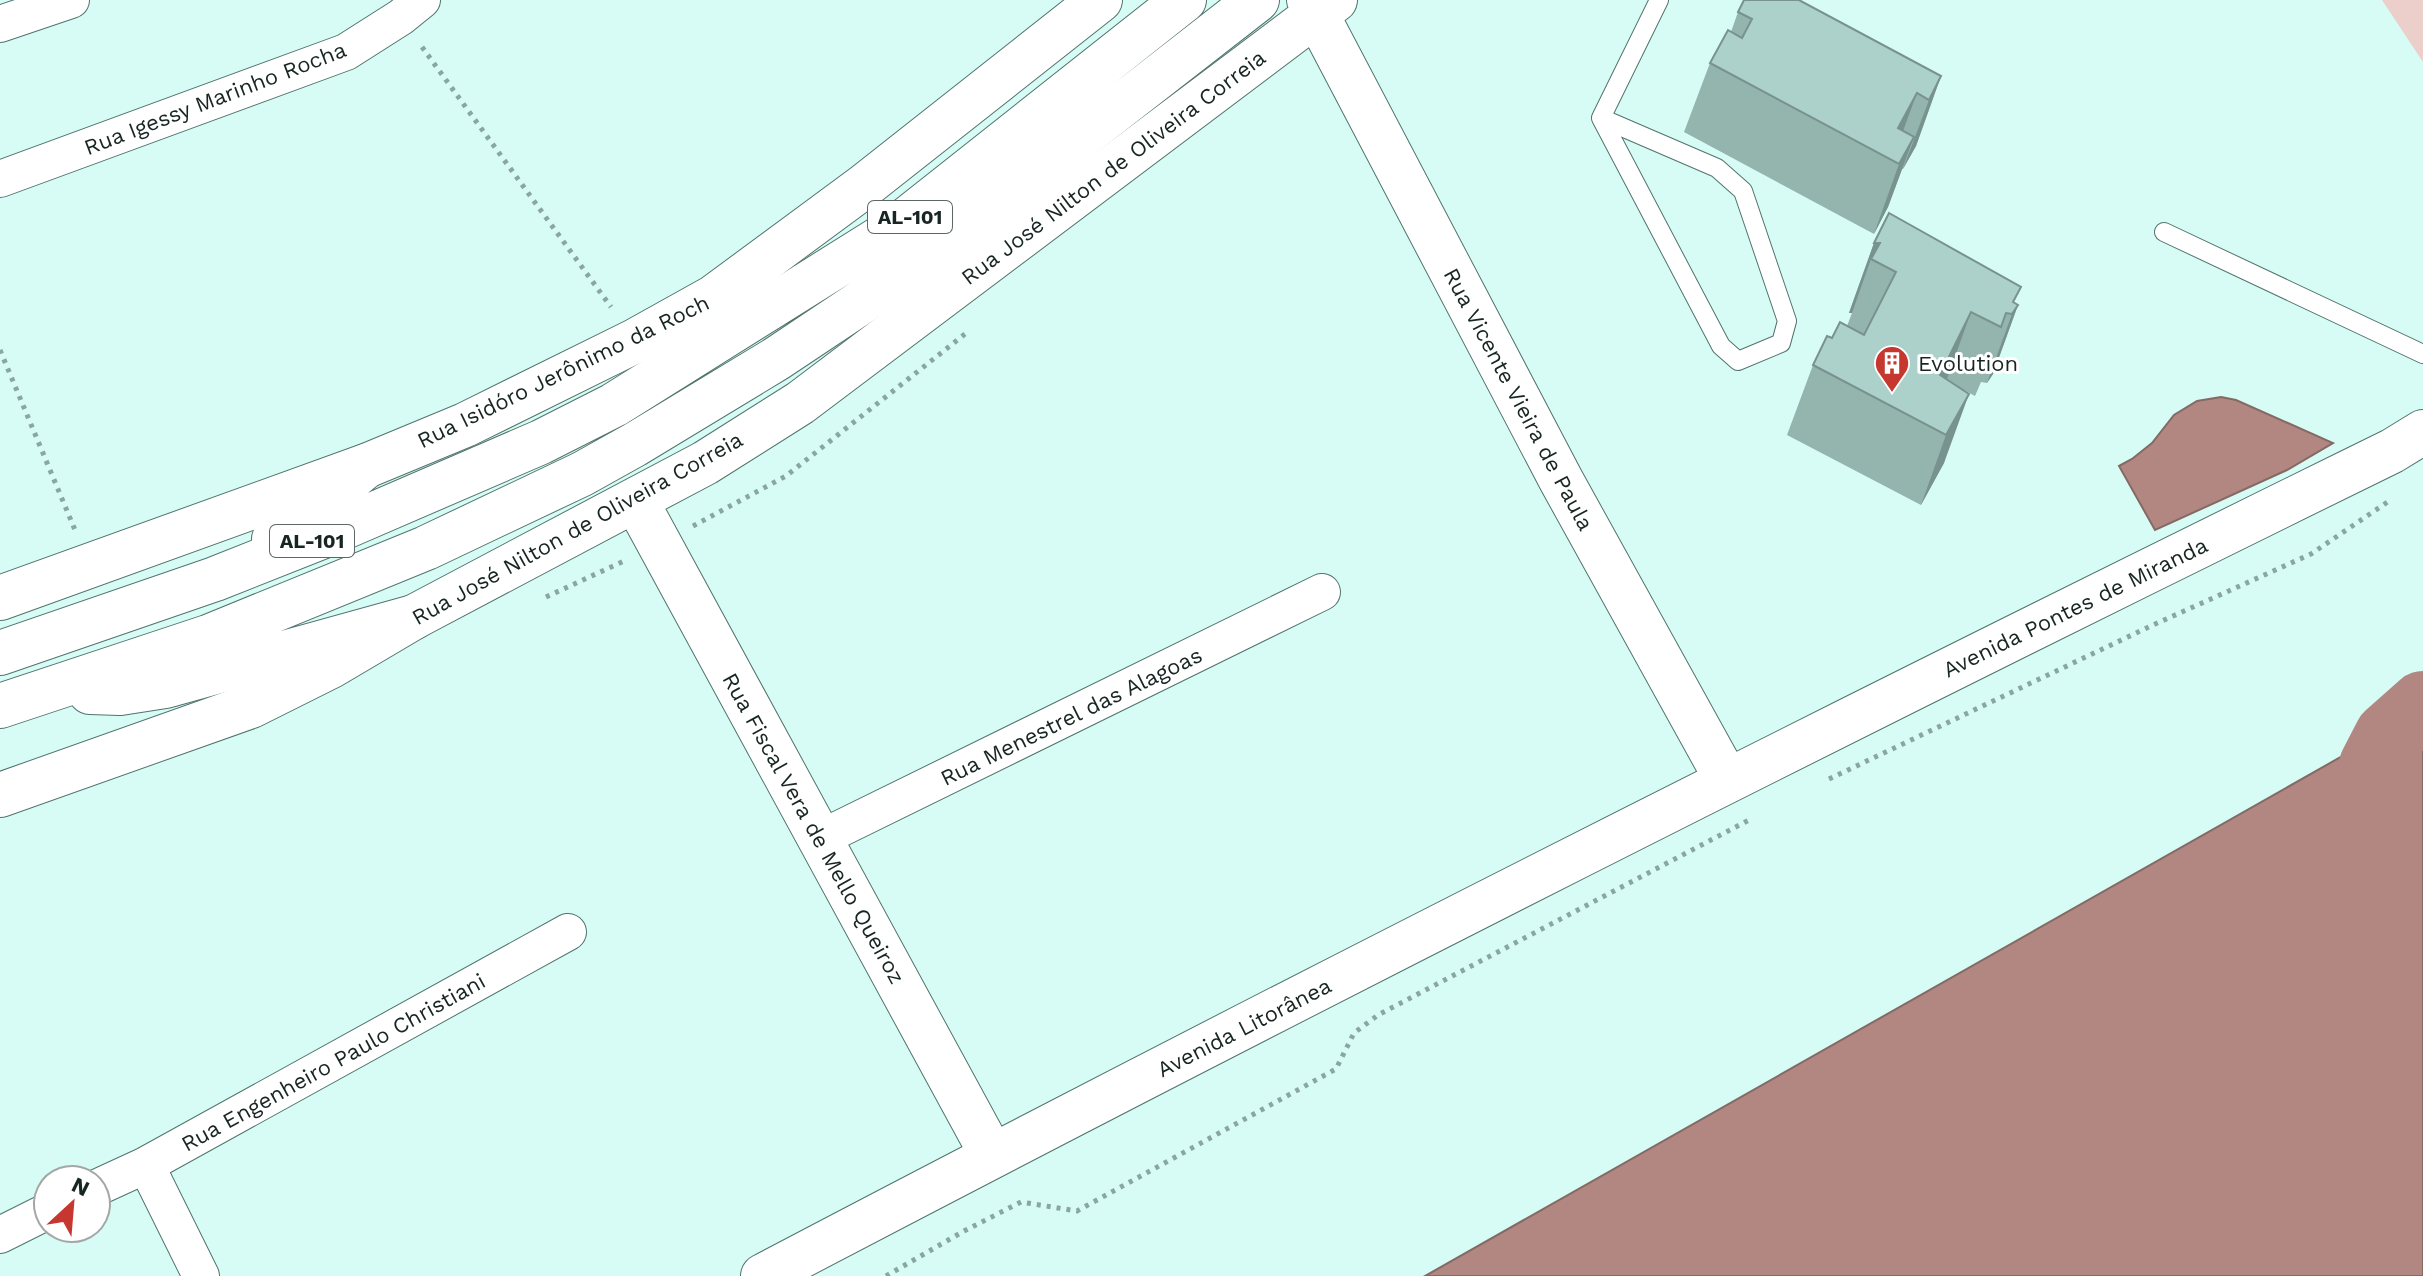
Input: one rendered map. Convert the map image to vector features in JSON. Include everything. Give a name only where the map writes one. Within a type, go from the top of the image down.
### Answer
[{"type":"street","points":[[0,24],[71,0]]},
{"type":"street","name":"Rua Isidóro Jerônimo da Roch","points":[[0,598],[366,466],[465,425],[635,341],[714,297],[863,187],[1100,0]]},
{"type":"street","name":"AL-101","points":[[0,653],[215,579],[326,535],[541,442],[614,405],[892,231],[1184,0]]},
{"type":"street","name":"AL-101","points":[[0,706],[208,637],[426,548],[582,474],[634,445],[776,359],[914,267],[1257,0]]},
{"type":"street","name":"Rua José Nilton de Oliveira Correia","points":[[0,795],[251,706],[331,666],[414,617],[705,463],[800,403],[1320,5]]},
{"type":"street","name":"Rua Vicente Vieira de Paula","points":[[1320,5],[1561,480],[1727,780]]},
{"type":"street","name":"Rua Igessy Marinho Rocha","points":[[0,179],[346,52],[403,6]]},
{"type":"street","name":"Avenida Pontes de Miranda","points":[[1727,780],[2392,451],[2423,432]]},
{"type":"street","points":[[215,579],[293,526],[366,466]]},
{"type":"street","name":"Rua Fiscal Vera de Mello Queiroz","points":[[636,501],[992,1155]]},
{"type":"street","name":"Rua Menestrel das Alagoas","points":[[819,839],[1322,592]]},
{"type":"street","points":[[52,689],[120,693],[165,686],[414,617]]},
{"type":"street","name":"Avenida Litorânea","points":[[763,1276],[992,1155],[1727,780]]},
{"type":"street","name":"Rua Engenheiro Paulo Christiani","points":[[112,1181],[146,1165],[568,932]]},
{"type":"street","points":[[146,1165],[201,1276]]},
{"type":"street","points":[[0,1235],[32,1219]]},
{"type":"lane","points":[[1601,118],[1659,0]]},
{"type":"lane","points":[[1601,118],[1717,168],[1743,191],[1787,321],[1781,343],[1738,361],[1721,346],[1601,118]]},
{"type":"lane","points":[[2164,232],[2423,354]]},
{"type":"path","points":[[403,6],[635,341]]},
{"type":"path","points":[[0,350],[90,566]]},
{"type":"path","points":[[1824,782],[2153,625],[2311,554],[2398,495]]},
{"type":"path","points":[[886,1276],[1021,1202],[1077,1211],[1336,1069],[1354,1033],[1378,1015],[1753,818]]},
{"type":"shaded area","points":[[2382,0],[2423,0],[2423,62]]},
{"type":"shaded area","points":[[2221,397],[2236,400],[2333,443],[2287,470],[2155,530],[2119,466],[2152,443],[2174,415],[2197,401]]},
{"type":"shaded area","points":[[2423,716],[2423,1276],[1425,1276],[2353,750]]},
{"type":"building","points":[[1744,0],[1799,0],[1941,76],[1929,100],[1917,93],[1898,128],[1914,137],[1899,164],[1710,63],[1728,30],[1742,38],[1752,19],[1738,12]]},
{"type":"building","points":[[1889,213],[2021,287],[2013,302],[2018,305],[2012,314],[2006,313],[2001,327],[1971,312],[1940,375],[1969,394],[1946,435],[1813,365],[1827,336],[1832,338],[1840,322],[1864,335],[1896,272],[1871,259],[1880,243],[1874,243]]},
{"type":"waterway","points":[[2364,802],[2373,765],[2388,736],[2423,705]]},
{"type":"place","name":"Evolution","points":[[1892,394]]}]
